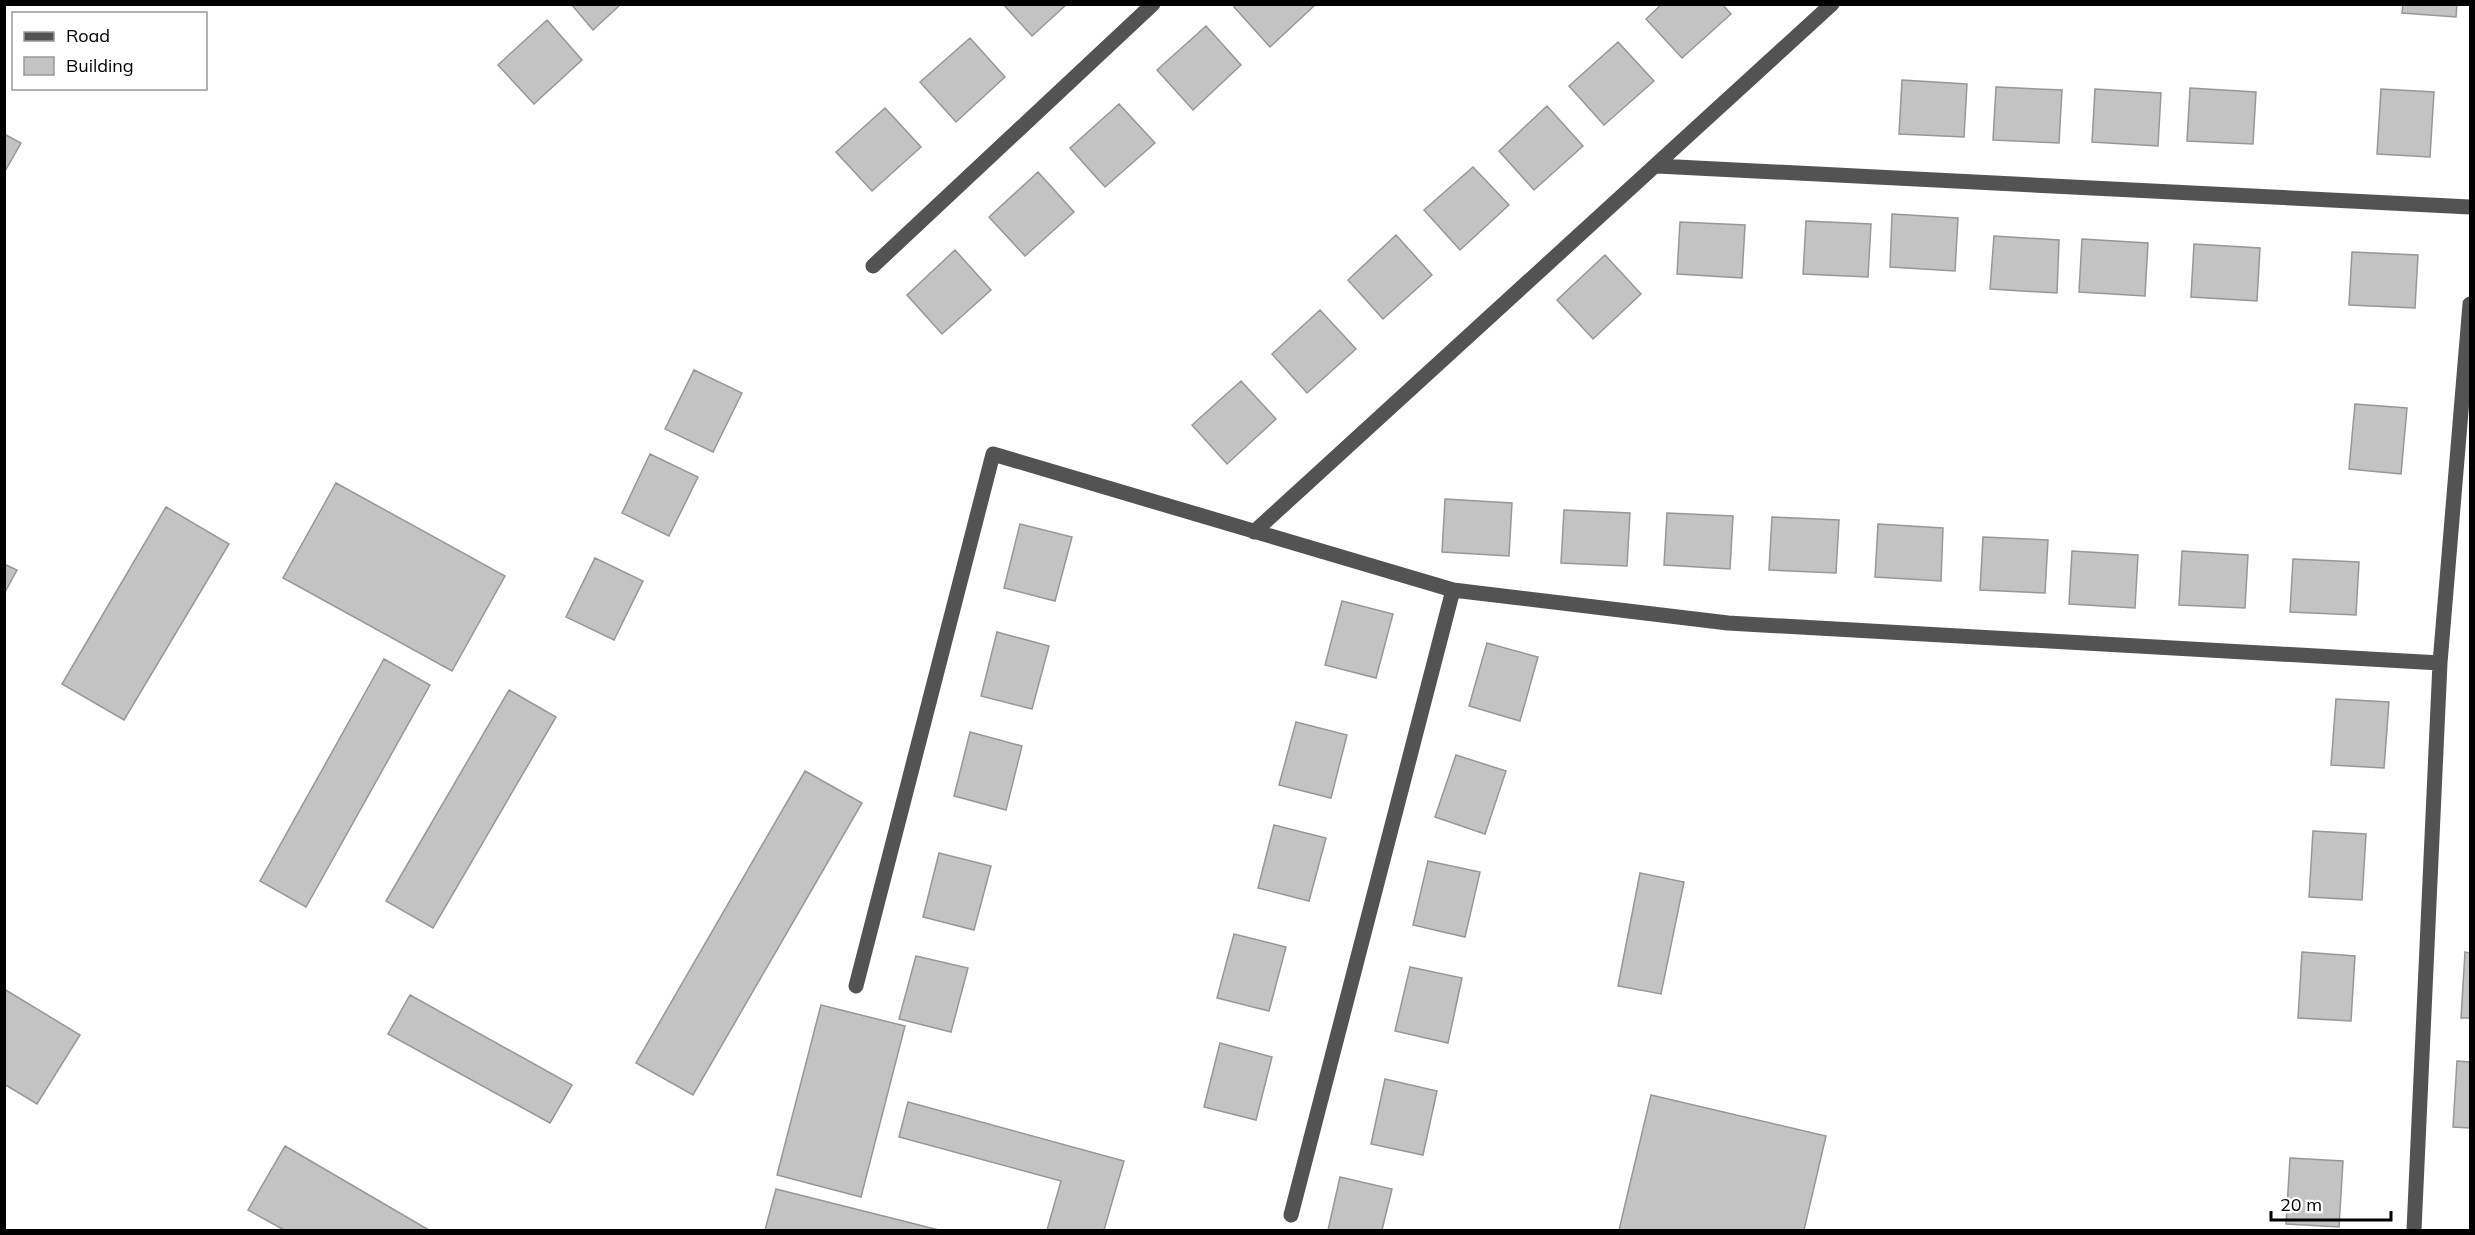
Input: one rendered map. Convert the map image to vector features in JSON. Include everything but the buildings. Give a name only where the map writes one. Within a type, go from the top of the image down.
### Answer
[{"type":"street","points":[[873,266],[1153,4]]},
{"type":"street","points":[[1254,532],[1832,4]]},
{"type":"street","points":[[1657,166],[2470,207]]},
{"type":"street","points":[[2414,1230],[2440,663],[2470,304]]},
{"type":"street","points":[[856,986],[993,454],[1453,590],[1728,623],[2440,663]]},
{"type":"street","points":[[1291,1215],[1453,590]]}]
